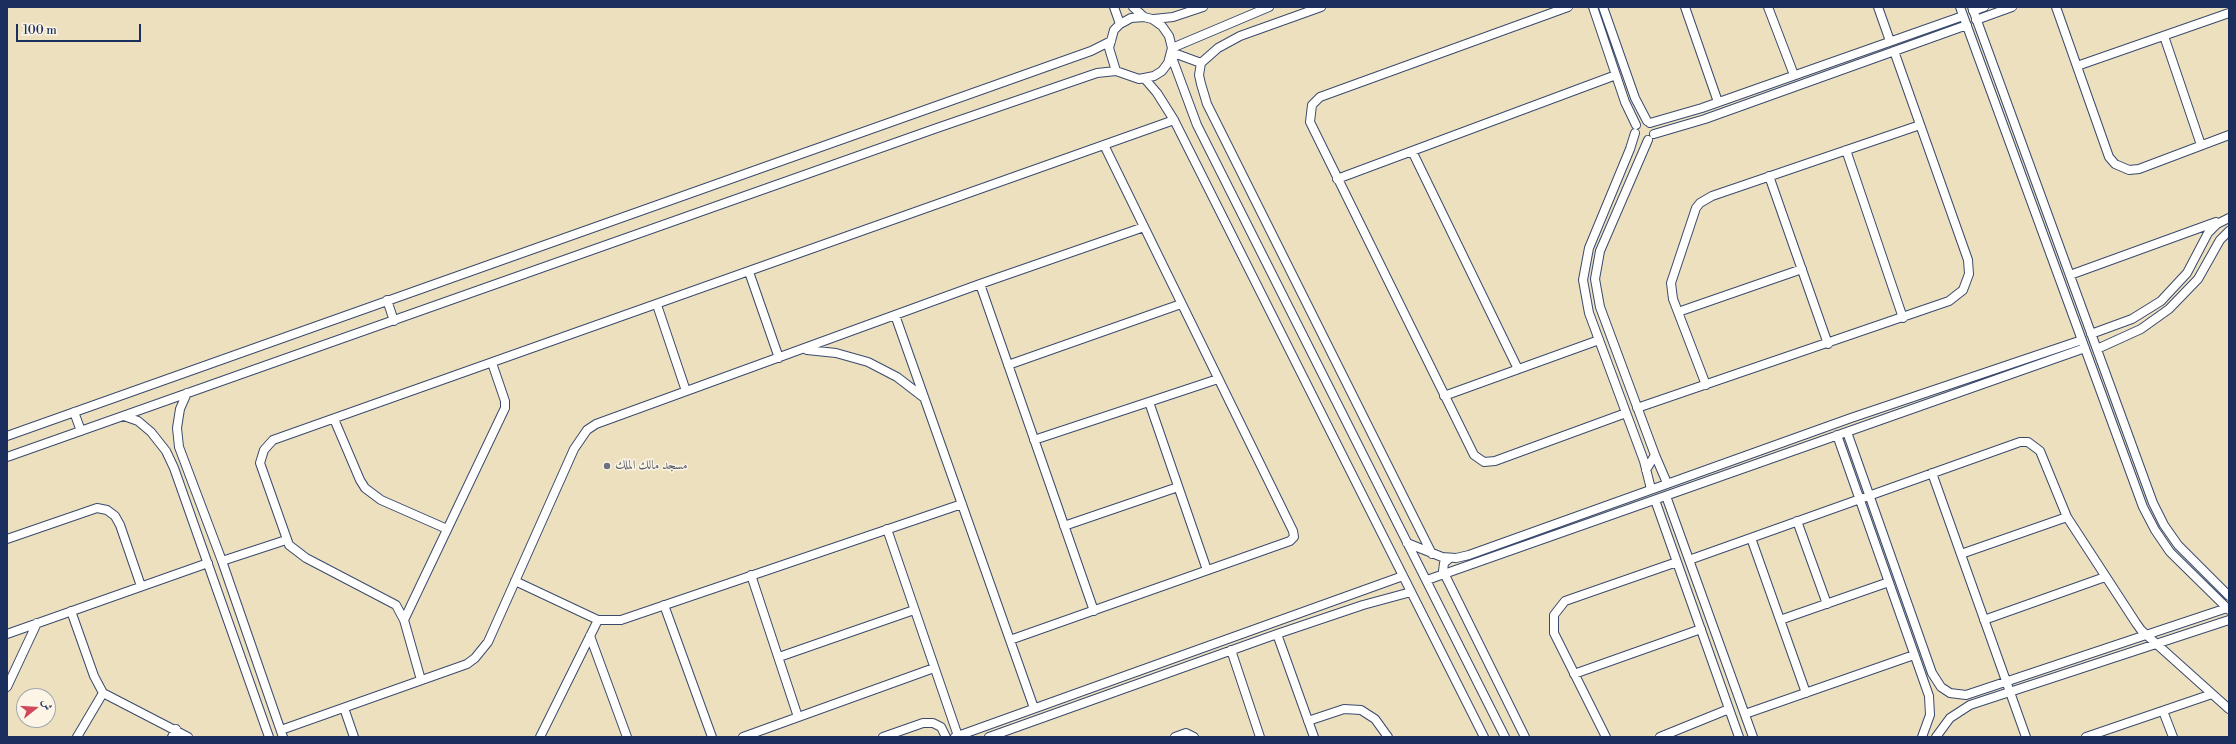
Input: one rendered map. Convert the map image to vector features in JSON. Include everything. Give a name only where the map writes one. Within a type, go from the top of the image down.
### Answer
[{"type":"street","points":[[1114,7],[1120,24]]},
{"type":"street","points":[[1133,7],[1166,30],[1171,52],[1197,126],[1505,737]]},
{"type":"street","points":[[1116,71],[1109,48],[1114,30],[1120,24],[1131,18],[1173,18],[1203,7]]},
{"type":"street","points":[[1241,7],[1245,16]]},
{"type":"street","points":[[7,457],[394,322],[937,128],[1097,73],[1116,71],[1132,78],[1145,79],[1162,71],[1171,52],[1201,35],[1269,7]]},
{"type":"street","points":[[1321,7],[1240,36],[1218,48],[1201,63],[1199,75],[1207,104],[1432,554]]},
{"type":"street","points":[[1568,7],[1320,97],[1312,105],[1310,122],[1474,455],[1484,462],[1490,462],[1626,413]]},
{"type":"street","points":[[1593,7],[1635,129],[1640,140],[1648,140]]},
{"type":"street","points":[[1603,7],[1635,98],[1654,128],[1654,134]]},
{"type":"street","points":[[1685,7],[1718,102]]},
{"type":"street","points":[[1768,7],[1794,75]]},
{"type":"street","points":[[1878,7],[1890,41]]},
{"type":"street","points":[[1847,432],[1932,673],[1937,683],[1950,693],[1966,695],[2228,609],[2170,552],[2152,525],[2143,507],[1960,7]]},
{"type":"street","points":[[1984,7],[1972,9],[2158,514],[2178,545],[2229,596]]},
{"type":"street","points":[[1976,20],[2012,7]]},
{"type":"street","points":[[2056,7],[2108,157],[2119,166],[2129,170],[2139,169],[2229,135]]},
{"type":"street","points":[[2077,66],[2229,13]]},
{"type":"street","points":[[1651,489],[1646,470],[1586,302],[1584,269],[1589,248],[1632,145],[1635,129],[1641,121],[1649,122],[1718,102],[1963,16]]},
{"type":"street","points":[[1667,483],[1637,408],[1600,307],[1595,279],[1600,251],[1648,140],[1654,134],[1705,119],[1966,25]]},
{"type":"street","points":[[2164,36],[2201,145]]},
{"type":"street","points":[[7,436],[1084,54],[1111,41]]},
{"type":"street","points":[[1171,52],[1201,63]]},
{"type":"street","points":[[1637,408],[1903,318],[1957,297],[1963,290],[1970,274],[1968,260],[1894,52]]},
{"type":"street","points":[[1337,179],[1616,75]]},
{"type":"street","points":[[1145,79],[1157,93],[1174,120],[1484,737]]},
{"type":"street","points":[[421,680],[404,620],[399,608],[389,600],[306,558],[286,540],[261,470],[261,456],[268,444],[273,440],[657,305],[1174,120]]},
{"type":"street","points":[[1706,385],[1671,291],[1672,276],[1696,208],[1700,203],[1712,196],[1920,124]]},
{"type":"street","points":[[1010,640],[1290,541],[1294,534],[1104,145]]},
{"type":"street","points":[[1846,150],[1903,318]]},
{"type":"street","points":[[1412,151],[1518,369]]},
{"type":"street","points":[[1769,176],[1828,344]]},
{"type":"street","points":[[2070,275],[2226,219]]},
{"type":"street","points":[[2091,334],[2132,319],[2161,301],[2187,273],[2208,233],[2226,219]]},
{"type":"street","points":[[187,393],[180,409],[178,428],[180,447],[222,561],[282,734],[344,708],[466,664],[482,651],[574,449],[587,430],[596,424],[980,284],[1144,227]]},
{"type":"street","points":[[2097,349],[2141,329],[2170,310],[2198,279],[2220,240],[2229,231]]},
{"type":"street","points":[[1678,312],[1802,269]]},
{"type":"street","points":[[749,272],[779,358]]},
{"type":"street","points":[[980,284],[1094,610]]},
{"type":"street","points":[[387,300],[394,322]]},
{"type":"street","points":[[1008,365],[1181,304]]},
{"type":"street","points":[[657,305],[686,391]]},
{"type":"street","points":[[895,315],[1034,708]]},
{"type":"street","points":[[1444,396],[1599,340]]},
{"type":"street","points":[[1407,543],[1432,554],[1450,558],[1469,555],[1755,452],[2082,340]]},
{"type":"street","points":[[1427,580],[2085,348]]},
{"type":"street","points":[[803,349],[836,353],[868,362],[897,377],[924,397]]},
{"type":"street","points":[[404,620],[505,408],[505,401],[492,363]]},
{"type":"street","points":[[1034,440],[1218,379]]},
{"type":"street","points":[[1149,402],[1207,570]]},
{"type":"street","points":[[74,412],[81,431]]},
{"type":"street","points":[[124,416],[138,421],[151,432],[166,451],[174,468],[269,737]]},
{"type":"street","points":[[334,419],[360,480],[366,488],[381,500],[447,529]]},
{"type":"street","points":[[1837,435],[1889,582],[1930,705],[1928,724],[1922,737]]},
{"type":"street","points":[[1689,560],[2020,442],[2028,442],[2040,451],[2067,517],[2105,578],[2136,623],[2146,635],[2229,710]]},
{"type":"street","points":[[1755,452],[1759,463]]},
{"type":"street","points":[[1646,470],[1655,455]]},
{"type":"street","points":[[174,468],[186,464]]},
{"type":"street","points":[[1932,473],[2026,737]]},
{"type":"street","points":[[1064,526],[1178,487]]},
{"type":"street","points":[[1666,496],[1753,737]]},
{"type":"street","points":[[1655,500],[1739,737]]},
{"type":"street","points":[[515,581],[598,620],[621,620],[962,504]]},
{"type":"street","points":[[7,539],[97,508],[107,510],[115,516],[120,524],[141,586]]},
{"type":"street","points":[[1580,514],[1584,525]]},
{"type":"street","points":[[1961,554],[2067,517]]},
{"type":"street","points":[[1797,521],[1826,604]]},
{"type":"street","points":[[886,529],[957,736],[1360,594],[1403,576]]},
{"type":"street","points":[[1751,538],[1806,693]]},
{"type":"street","points":[[222,561],[286,540]]},
{"type":"street","points":[[1450,558],[1444,563],[1445,574],[1525,737]]},
{"type":"street","points":[[1606,737],[1574,674],[1553,627],[1554,615],[1560,605],[1565,601],[1677,562]]},
{"type":"street","points":[[7,634],[208,563]]},
{"type":"street","points":[[751,575],[798,717]]},
{"type":"street","points":[[1984,620],[2105,578]]},
{"type":"street","points":[[1780,620],[1889,582]]},
{"type":"street","points":[[989,737],[1277,634],[1363,605],[1412,592]]},
{"type":"street","points":[[1360,594],[1363,605]]},
{"type":"street","points":[[664,605],[712,737]]},
{"type":"street","points":[[778,657],[914,610]]},
{"type":"street","points":[[71,611],[94,676],[103,693],[174,733],[188,737]]},
{"type":"street","points":[[540,737],[598,620]]},
{"type":"street","points":[[1936,737],[1950,718],[1963,709],[2010,692],[2229,620]]},
{"type":"street","points":[[7,687],[36,623]]},
{"type":"street","points":[[1574,674],[1701,629]]},
{"type":"street","points":[[1277,634],[1314,737]]},
{"type":"street","points":[[590,636],[627,737]]},
{"type":"street","points":[[1231,650],[1260,737]]},
{"type":"street","points":[[1744,714],[1914,655]]},
{"type":"street","points":[[743,737],[934,668]]},
{"type":"street","points":[[77,737],[103,693]]},
{"type":"street","points":[[2086,737],[2101,735],[2212,694]]},
{"type":"street","points":[[344,708],[354,737]]},
{"type":"street","points":[[1308,721],[1344,709],[1361,710],[1375,719],[1388,737]]},
{"type":"street","points":[[1660,737],[1729,709]]},
{"type":"street","points":[[2163,711],[2172,737]]},
{"type":"street","points":[[883,737],[923,723],[932,723],[941,727],[946,737]]},
{"type":"street","points":[[1175,737],[1186,733],[1194,737]]},
{"type":"place","name":"مسجد مالك الملك","points":[[607,466]]}]
